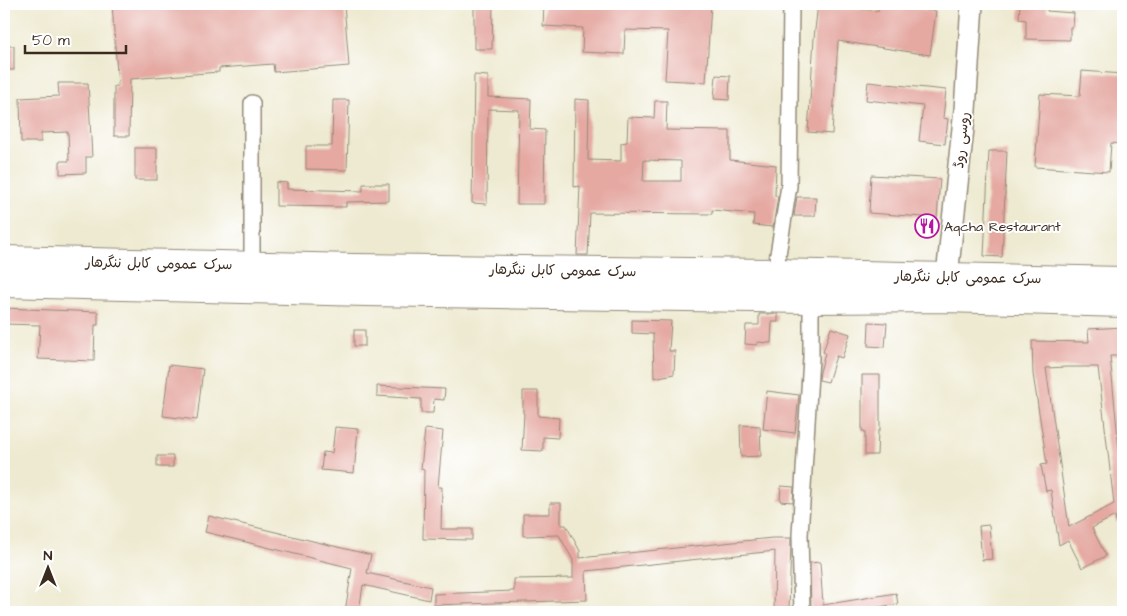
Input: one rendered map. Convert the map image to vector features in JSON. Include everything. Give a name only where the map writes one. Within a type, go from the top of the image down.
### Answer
[{"type":"highway","name":"سرک عمومی کابل ننگرهار","points":[[4,260],[252,265],[460,281],[811,299],[945,298],[1123,303]]},
{"type":"highway","name":"سرک عمومی کابل ننگرهار","points":[[4,284],[460,281],[775,273],[1123,281]]},
{"type":"main road","name":"روسی روڈ","points":[[947,276],[964,110],[972,4]]},
{"type":"street","points":[[775,273],[789,186],[791,4]]},
{"type":"street","points":[[252,103],[252,265]]},
{"type":"street","points":[[802,612],[800,535],[811,358],[811,299]]},
{"type":"building","points":[[112,4],[344,4],[349,66],[274,72],[273,64],[219,68],[219,72],[130,79],[129,136],[114,136],[114,86],[118,86]]},
{"type":"building","points":[[474,4],[493,4],[492,49],[474,49]]},
{"type":"building","points":[[544,4],[711,4],[706,82],[665,80],[668,31],[625,30],[624,54],[582,52],[583,28],[543,26]]},
{"type":"building","points":[[818,4],[878,11],[879,4],[882,4],[936,11],[930,55],[838,41],[832,134],[808,132]]},
{"type":"building","points":[[1020,4],[1047,4],[1047,11],[1074,13],[1073,27],[1070,27],[1070,40],[1026,39],[1026,20],[1019,19]]},
{"type":"building","points":[[4,46],[14,46],[14,70],[4,70]]},
{"type":"building","points":[[1082,71],[1123,74],[1123,144],[1111,143],[1109,172],[1035,167],[1040,94],[1080,96]]},
{"type":"building","points":[[474,75],[488,76],[488,97],[531,99],[530,129],[545,130],[544,204],[517,204],[519,110],[488,109],[487,204],[472,203]]},
{"type":"building","points":[[716,75],[730,76],[729,100],[714,99]]},
{"type":"building","points":[[868,82],[946,90],[943,118],[948,119],[945,144],[919,141],[923,106],[866,100]]},
{"type":"building","points":[[58,83],[88,83],[92,157],[86,157],[86,173],[60,174],[60,161],[69,161],[68,132],[41,133],[41,142],[21,142],[20,98],[59,96]]},
{"type":"building","points":[[575,99],[589,100],[588,160],[621,161],[621,143],[627,142],[628,117],[654,118],[655,101],[667,101],[666,130],[730,131],[730,160],[776,165],[775,196],[778,196],[773,227],[753,225],[754,214],[712,210],[712,214],[590,213],[588,255],[577,255],[580,186],[574,187]],"holes":[[[644,160],[681,161],[681,181],[643,181]]]},
{"type":"building","points":[[333,100],[349,100],[347,170],[306,169],[306,146],[332,146]]},
{"type":"building","points":[[135,148],[157,148],[157,180],[135,180]]},
{"type":"building","points":[[989,151],[1007,151],[1002,257],[984,256]]},
{"type":"building","points":[[871,175],[940,179],[937,218],[869,213]]},
{"type":"building","points":[[276,182],[287,183],[287,189],[363,191],[363,184],[389,184],[389,201],[346,202],[346,207],[276,206]]},
{"type":"building","points":[[797,197],[816,197],[815,216],[794,216]]},
{"type":"building","points":[[4,308],[98,312],[98,325],[95,325],[94,361],[38,359],[40,325],[4,324]]},
{"type":"building","points":[[759,314],[778,314],[778,322],[772,322],[771,343],[757,342],[757,345],[745,344],[746,325],[759,325]]},
{"type":"building","points":[[632,320],[671,321],[669,351],[675,351],[674,374],[654,378],[653,334],[632,333]]},
{"type":"building","points":[[869,322],[887,323],[885,347],[868,346]]},
{"type":"building","points":[[1123,327],[1123,356],[1110,356],[1123,492],[1123,522],[1116,522],[1115,516],[1092,528],[1106,556],[1082,568],[1068,540],[1059,545],[1051,490],[1046,491],[1041,465],[1047,464],[1033,374],[1032,341],[1089,342],[1088,329]],"holes":[[[1098,367],[1114,504],[1069,527],[1046,368]]]},
{"type":"building","points":[[831,328],[850,334],[842,358],[836,356],[828,382],[819,380],[825,353],[823,352]]},
{"type":"building","points":[[354,330],[365,330],[365,346],[354,346]]},
{"type":"building","points":[[169,365],[203,369],[197,420],[163,416]]},
{"type":"building","points":[[862,375],[880,375],[880,431],[878,431],[877,455],[865,455],[865,431],[862,431]]},
{"type":"building","points":[[377,386],[445,389],[444,400],[434,399],[433,413],[421,413],[421,399],[377,396]]},
{"type":"building","points":[[523,391],[538,391],[538,416],[559,418],[558,438],[543,437],[543,451],[522,450]]},
{"type":"building","points":[[767,391],[799,395],[795,433],[763,429]]},
{"type":"building","points":[[740,425],[760,426],[761,456],[741,457]]},
{"type":"building","points":[[335,427],[358,429],[354,473],[321,470],[323,452],[332,453]]},
{"type":"building","points":[[425,429],[443,431],[438,487],[442,487],[441,529],[472,529],[472,540],[423,539],[424,470],[421,469]]},
{"type":"building","points":[[157,456],[173,456],[173,467],[157,467]]},
{"type":"building","points":[[781,486],[794,487],[793,502],[780,501]]},
{"type":"building","points":[[550,503],[561,503],[561,525],[566,525],[580,551],[580,558],[772,538],[791,538],[789,612],[774,612],[775,551],[586,571],[587,600],[434,605],[434,594],[514,591],[514,579],[573,578],[573,560],[559,535],[523,536],[523,514],[550,514]]},
{"type":"building","points":[[209,516],[371,555],[367,573],[431,587],[429,600],[363,585],[359,612],[345,612],[352,568],[205,532]]},
{"type":"building","points":[[989,525],[992,559],[982,560],[979,526]]},
{"type":"building","points":[[820,562],[823,605],[896,593],[898,604],[844,612],[811,612],[810,563]]},
{"type":"place","name":"Aqcha Restaurant","points":[[927,226]]}]
